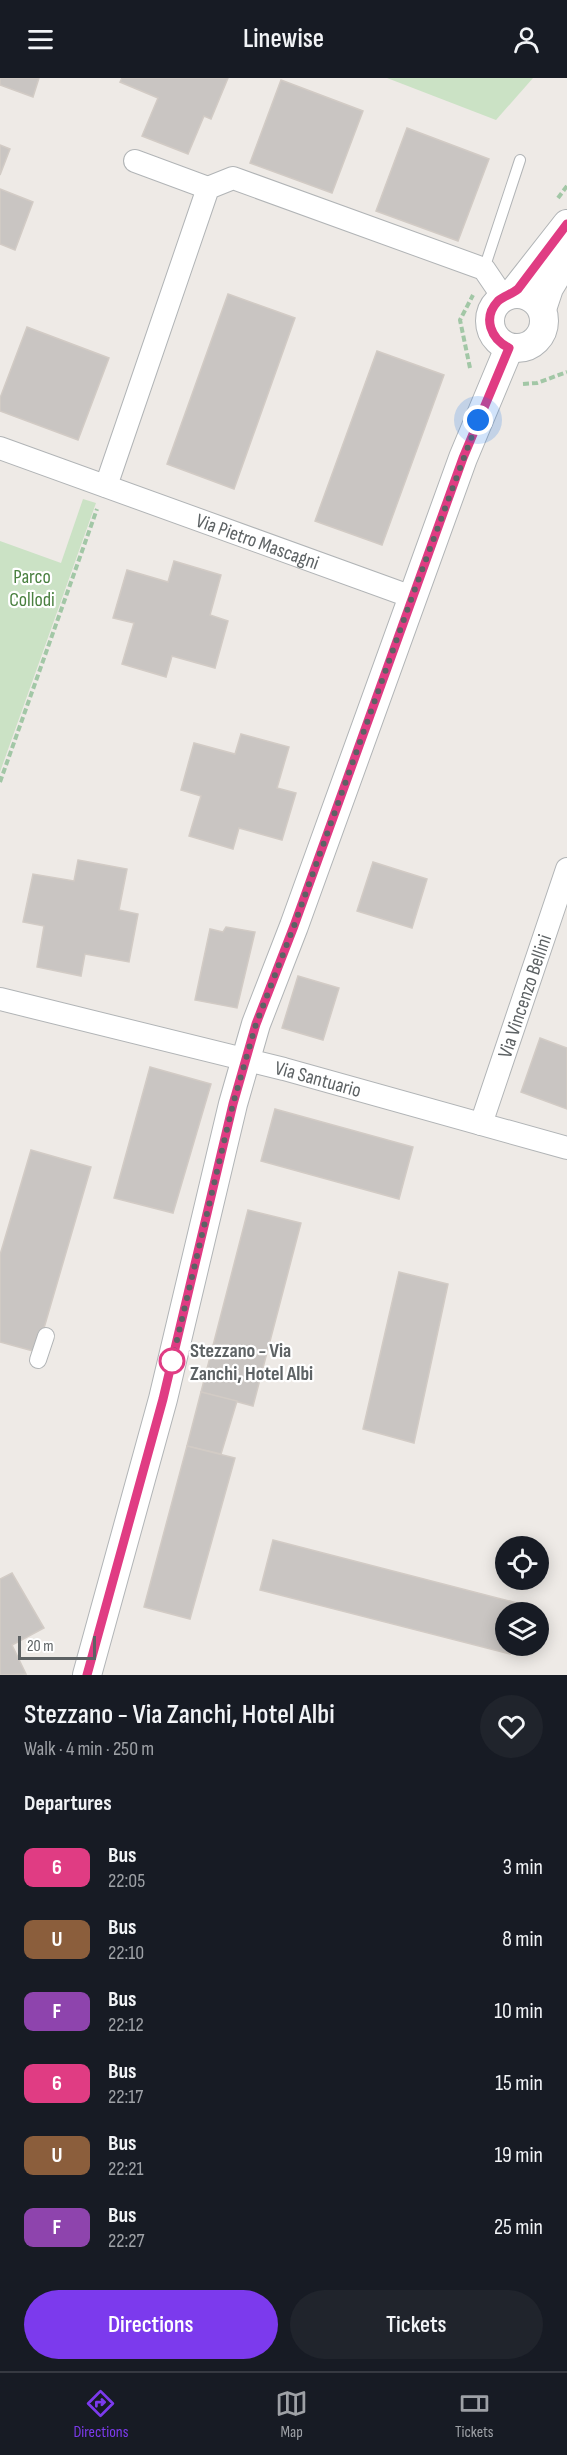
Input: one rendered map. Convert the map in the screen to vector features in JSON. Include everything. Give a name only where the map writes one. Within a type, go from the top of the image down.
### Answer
[{"type":"street","points":[[135,161],[208,188],[233,178],[353,221],[529,297],[542,309]]},
{"type":"street","points":[[106,486],[208,188]]},
{"type":"street","points":[[567,224],[497,284],[496,303],[489,320],[494,338],[509,348],[528,347],[541,335],[544,318],[542,309],[549,288],[567,258]]},
{"type":"street","points":[[87,1675],[163,1399],[245,1060],[256,1024],[294,926],[412,597],[494,381],[509,348]]},
{"type":"street","name":"Via Pietro Mascagni","points":[[0,448],[412,597]]},
{"type":"street","name":"Via Vincenzo Bellini","points":[[481,1125],[567,869]]},
{"type":"street","name":"Via Santuario","points":[[0,999],[245,1060],[567,1148]]},
{"type":"street","points":[[38,1360],[46,1336]]},
{"type":"lane","points":[[497,284],[520,160]]},
{"type":"path","points":[[497,284],[474,292],[460,320],[471,372],[512,386],[537,383],[567,372]]},
{"type":"path","points":[[0,782],[106,486]]},
{"type":"green space","points":[[387,78],[533,78],[496,120]]},
{"type":"green space","name":"Parco Collodi","points":[[83,499],[96,503],[0,772],[0,541],[61,563]]},
{"type":"building","points":[[0,78],[39,78],[33,97],[0,85]]},
{"type":"building","points":[[122,78],[228,78],[211,119],[204,116],[188,154],[142,136],[158,98],[120,82]]},
{"type":"building","points":[[281,80],[363,111],[332,193],[250,163]]},
{"type":"building","points":[[407,128],[489,159],[458,241],[376,211]]},
{"type":"building","points":[[0,145],[10,149],[0,175]]},
{"type":"building","points":[[0,189],[33,202],[15,250],[0,244]]},
{"type":"building","points":[[228,294],[295,318],[234,489],[167,464]]},
{"type":"building","points":[[27,327],[109,358],[78,440],[0,411],[0,398]]},
{"type":"building","points":[[377,351],[444,375],[382,545],[315,521]]},
{"type":"building","points":[[174,561],[221,575],[210,615],[228,621],[215,668],[172,656],[166,677],[122,664],[134,623],[113,618],[127,570],[168,582]]},
{"type":"building","points":[[241,734],[289,747],[277,788],[296,793],[282,840],[239,828],[233,849],[189,836],[201,796],[181,790],[194,743],[235,754]]},
{"type":"building","points":[[78,860],[127,869],[119,910],[138,914],[129,962],[85,954],[81,976],[37,967],[44,926],[23,922],[33,874],[74,881]]},
{"type":"building","points":[[373,862],[427,879],[412,928],[357,911]]},
{"type":"building","points":[[226,927],[255,932],[237,1008],[195,1000],[210,929],[223,932]]},
{"type":"building","points":[[298,976],[339,988],[323,1040],[282,1028]]},
{"type":"building","points":[[540,1038],[567,1048],[567,1109],[521,1092]]},
{"type":"building","points":[[150,1067],[211,1084],[173,1213],[114,1198]]},
{"type":"building","points":[[275,1109],[413,1147],[399,1199],[261,1161]]},
{"type":"building","points":[[31,1150],[91,1167],[37,1352],[0,1342],[0,1255]]},
{"type":"building","points":[[248,1210],[301,1223],[253,1406],[201,1392]]},
{"type":"building","points":[[399,1272],[448,1284],[414,1443],[363,1429]]},
{"type":"building","points":[[201,1392],[237,1401],[221,1454],[187,1446]]},
{"type":"building","points":[[187,1446],[235,1458],[190,1619],[144,1607]]},
{"type":"building","points":[[273,1540],[513,1602],[495,1602],[495,1650],[260,1590]]},
{"type":"building","points":[[12,1573],[44,1628],[12,1645],[26,1674],[0,1675],[0,1579]]},
{"type":"bus line","name":"6","points":[[87,1675],[163,1399],[233,1104],[256,1024],[294,926],[463,458],[509,348],[494,338],[489,320],[491,311],[503,297],[518,289],[567,224]]},
{"type":"place","name":"Stezzano - Via Zanchi, Hotel Albi","points":[[172,1361]]},
{"type":"route","points":[[172,1361],[233,1104],[256,1024],[294,926],[478,420]]}]
